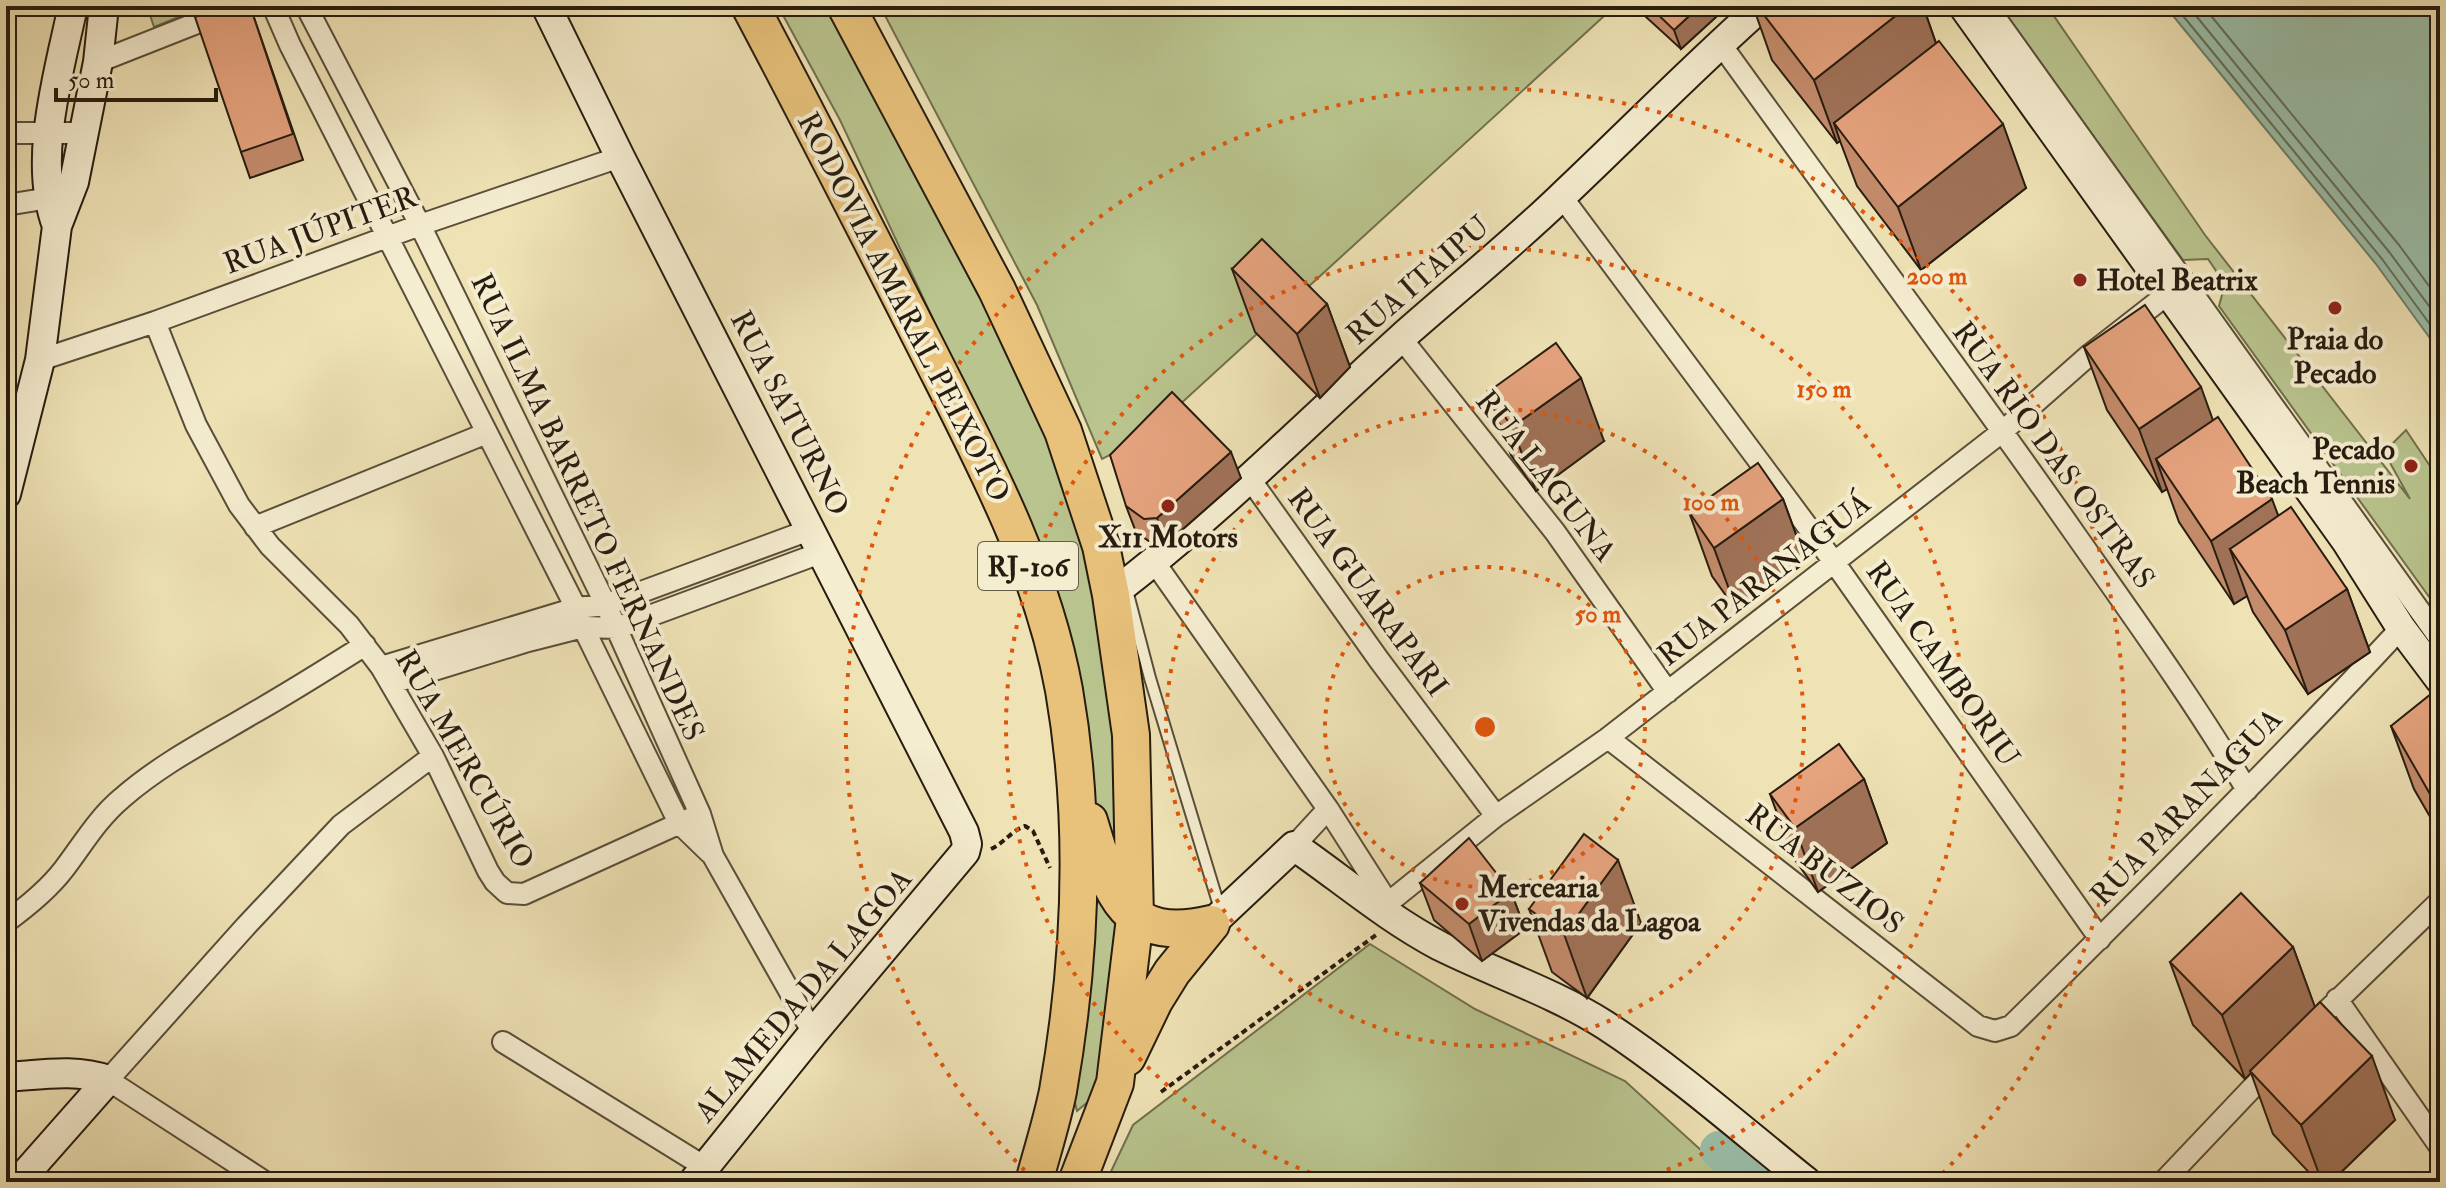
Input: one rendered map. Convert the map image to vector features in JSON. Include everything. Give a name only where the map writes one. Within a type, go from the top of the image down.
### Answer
[{"type":"highway","name":"RODOVIA AMARAL PEIXOTO","points":[[750,6],[853,201],[1014,527],[1049,628],[1064,689],[1075,773],[1079,863],[1071,1009],[1057,1094],[1034,1182]]},
{"type":"highway","name":"RJ-106","points":[[846,6],[997,290],[1063,431],[1118,590],[1131,735],[1135,918],[1115,1083],[1077,1182]]},
{"type":"highway","points":[[1075,773],[1113,888],[1135,918],[1159,928],[1171,929],[1188,929],[1216,919]]},
{"type":"highway","points":[[1115,1083],[1154,1001],[1172,972],[1216,919]]},
{"type":"street","points":[[6,494],[40,360],[59,196],[47,132],[73,6]]},
{"type":"street","points":[[59,196],[83,133],[98,62],[104,6]]},
{"type":"street","points":[[98,62],[240,6]]},
{"type":"street","name":"RUA ILMA BARRETO FERNANDES","points":[[273,6],[679,823],[713,856]]},
{"type":"street","name":"RUA ILMA BARRETO FERNANDES","points":[[306,6],[420,225],[606,605],[700,814],[713,856],[813,1033]]},
{"type":"street","name":"RUA SATURNO","points":[[546,6],[620,157],[818,541],[964,832],[967,844],[975,852]]},
{"type":"street","name":"RUA ITAIPU","points":[[1118,590],[1155,563],[1401,338],[1506,248],[1762,6]]},
{"type":"street","points":[[1963,6],[2346,541],[2401,628],[2440,680]]},
{"type":"street","points":[[1987,6],[2440,639]]},
{"type":"street","name":"RUA RIO DAS OSTRAS","points":[[1720,43],[2003,431],[2194,704],[2247,790]]},
{"type":"street","points":[[6,133],[83,133]]},
{"type":"street","name":"RUA JÚPITER","points":[[40,360],[620,157]]},
{"type":"street","points":[[6,205],[59,196]]},
{"type":"street","name":"RUA CAMBORIU","points":[[1562,197],[1834,562],[2100,939]]},
{"type":"street","name":"RUA PARANAGUÁ","points":[[1389,918],[1496,816],[1668,692],[2003,431],[2087,357],[2169,293]]},
{"type":"street","name":"RUA MERCÚRIO","points":[[155,322],[196,425],[217,467],[255,527],[349,625],[386,675],[433,756],[495,882],[507,893],[524,894],[679,823]]},
{"type":"street","name":"RUA LAGUNA","points":[[1401,338],[1555,532],[1668,692]]},
{"type":"street","points":[[255,527],[487,433]]},
{"type":"street","name":"RUA GUARAPARI","points":[[1250,479],[1496,816]]},
{"type":"street","points":[[386,675],[579,618],[606,605],[818,541]]},
{"type":"street","points":[[579,618],[617,628],[818,541]]},
{"type":"street","points":[[1155,563],[1328,809],[1389,918]]},
{"type":"street","name":"RUA PARANAGUA","points":[[2011,1026],[2247,790],[2401,628]]},
{"type":"street","points":[[6,922],[36,899],[64,869],[92,828],[147,777],[185,751],[365,645]]},
{"type":"street","name":"RUA BUZIOS","points":[[1608,738],[1978,1026],[1995,1031],[2011,1026]]},
{"type":"street","points":[[18,1182],[246,926],[341,825],[433,756]]},
{"type":"street","points":[[1216,919],[1294,846],[1328,809]]},
{"type":"street","points":[[679,823],[700,814]]},
{"type":"street","points":[[1294,846],[1389,918],[1601,1023],[1634,1045],[1807,1182]]},
{"type":"street","name":"ALAMEDA DA LAGOA","points":[[699,1174],[813,1033],[975,852]]},
{"type":"street","points":[[2163,1182],[2337,999],[2440,901]]},
{"type":"street","points":[[2337,999],[2440,1147]]},
{"type":"street","points":[[503,1042],[699,1174]]},
{"type":"street","points":[[6,1077],[70,1073],[90,1074],[108,1080],[265,1182]]},
{"type":"lane","points":[[1118,590],[1150,678],[1216,919]]},
{"type":"path","points":[[975,852],[1001,845],[1016,830],[1025,826],[1033,831],[1053,875]]},
{"type":"path","points":[[1161,1092],[1389,918]]},
{"type":"shaded area","points":[[147,6],[206,6],[154,27]]},
{"type":"shaded area","points":[[778,6],[827,6],[1014,345],[1087,526],[1119,720],[1127,888],[1096,825],[1013,490],[840,120]]},
{"type":"shaded area","points":[[880,6],[1615,6],[1141,440],[1102,459],[1037,305]]},
{"type":"shaded area","points":[[1999,6],[2047,6],[2205,235],[2410,499],[2384,452],[2406,430],[2440,481],[2440,612],[2219,306],[2225,284],[2208,259],[2183,260]]},
{"type":"shaded area","points":[[1095,892],[1123,919],[1119,998],[1094,1097],[1077,1111],[1073,1095]]},
{"type":"shaded area","points":[[1370,944],[1475,1009],[1625,1081],[1736,1182],[1106,1182],[1133,1125]]},
{"type":"water","points":[[2165,6],[2440,6],[2440,352],[2376,264]]},
{"type":"building","points":[[226,6],[250,6],[293,134],[241,152],[195,17]]},
{"type":"building","points":[[1649,6],[1700,6],[1674,30]]},
{"type":"building","points":[[1757,6],[1908,6],[1814,80]]},
{"type":"building","points":[[1939,41],[2003,124],[1898,207],[1834,123]]},
{"type":"building","points":[[1262,239],[1327,304],[1297,334],[1232,269]]},
{"type":"building","points":[[2145,305],[2201,387],[2139,429],[2084,347]]},
{"type":"building","points":[[1556,343],[1581,378],[1512,427],[1488,392]]},
{"type":"building","name":"X11 Motors","points":[[1172,392],[1231,452],[1157,518],[1144,519],[1126,506],[1110,455]]},
{"type":"building","points":[[2218,417],[2272,499],[2211,541],[2156,459]]},
{"type":"building","points":[[1758,463],[1783,499],[1714,548],[1689,512]]},
{"type":"building","points":[[2291,507],[2347,589],[2285,630],[2230,549]]},
{"type":"building","points":[[2431,694],[2440,760],[2440,795],[2434,801],[2391,726]]},
{"type":"building","points":[[1839,744],[1864,779],[1795,828],[1770,794]]},
{"type":"building","points":[[1584,834],[1618,860],[1564,934],[1529,909]]},
{"type":"building","points":[[1469,838],[1511,892],[1469,924],[1420,883]]},
{"type":"building","points":[[2241,893],[2293,947],[2222,1015],[2170,962]]},
{"type":"building","points":[[2320,1002],[2372,1056],[2301,1125],[2250,1071]]},
{"type":"waterway","points":[[1719,1150],[1755,1182]]},
{"type":"place","name":"Hotel Beatrix","points":[[2080,280]]},
{"type":"place","name":"Praia do Pecado","points":[[2335,308]]},
{"type":"place","name":"Pecado Beach Tennis","points":[[2411,466]]},
{"type":"place","name":"X11 Motors","points":[[1168,506]]},
{"type":"place","name":"Mercearia Vivendas da Lagoa","points":[[1462,904]]}]
